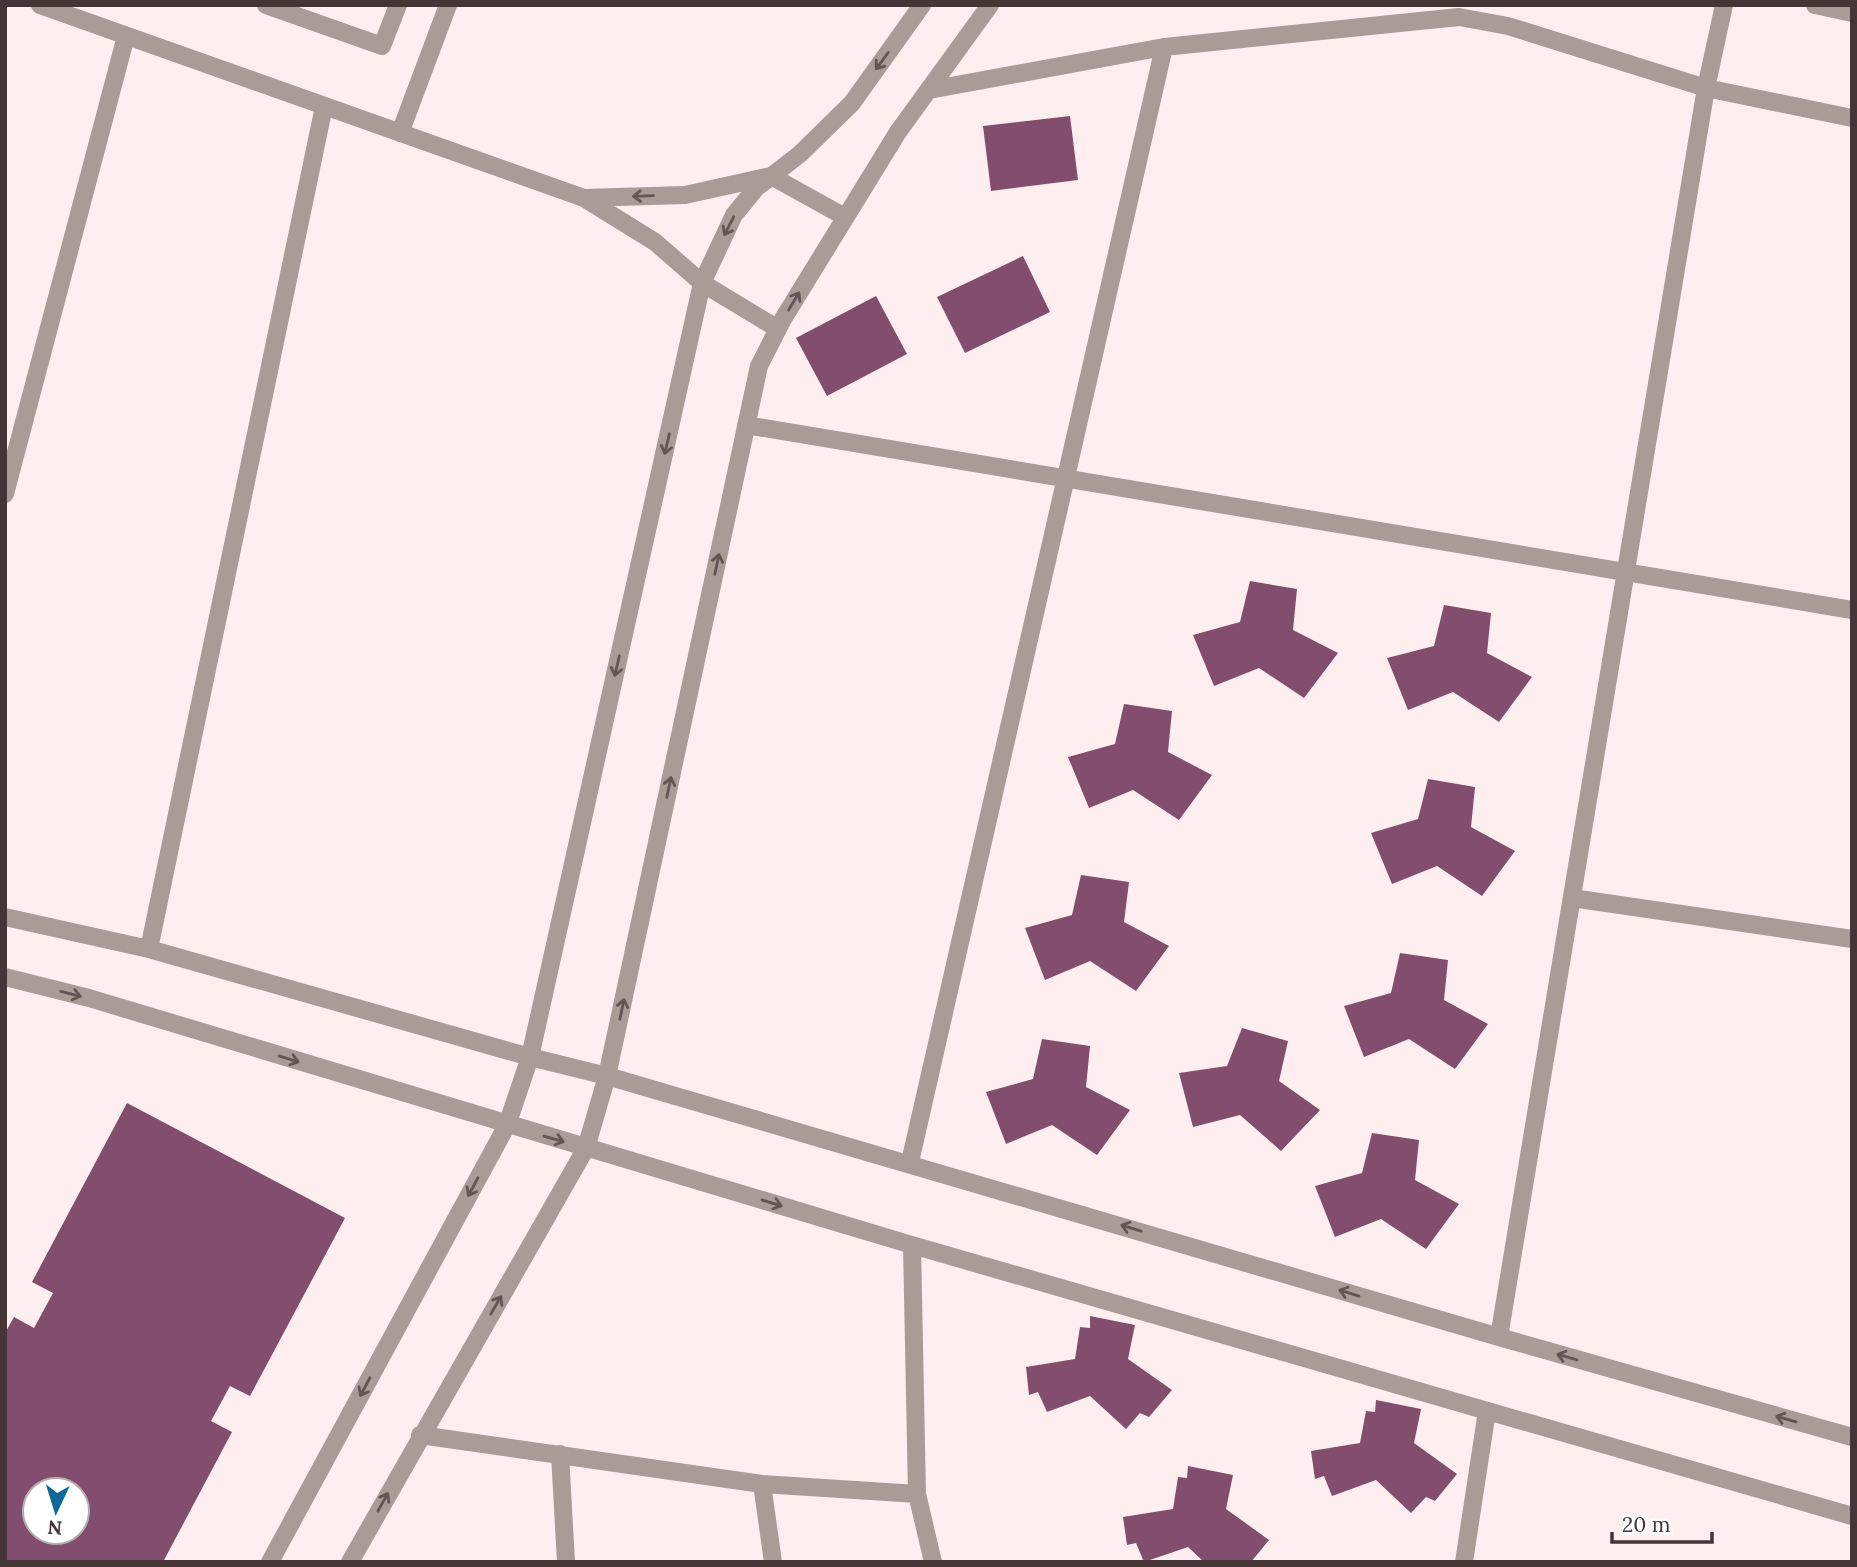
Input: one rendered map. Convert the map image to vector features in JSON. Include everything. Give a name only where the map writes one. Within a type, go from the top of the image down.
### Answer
[{"type":"street","points":[[40,5],[584,198],[655,243],[702,283],[778,329]]},
{"type":"street","points":[[266,5],[382,46],[398,5]]},
{"type":"street","points":[[400,132],[449,5]]},
{"type":"street","points":[[271,1562],[507,1125],[530,1057],[702,283],[734,215],[756,188],[800,154],[852,103],[922,5]]},
{"type":"street","points":[[350,1562],[586,1148],[607,1076],[759,366],[778,329],[898,132],[990,5]]},
{"type":"street","points":[[1499,1338],[1706,88],[1724,5]]},
{"type":"street","points":[[1815,5],[1852,13]]},
{"type":"street","points":[[929,90],[1164,47],[1463,11],[1706,88],[1852,118]]},
{"type":"street","points":[[5,494],[126,36]]},
{"type":"street","points":[[910,1162],[1164,47]]},
{"type":"street","points":[[149,948],[324,106]]},
{"type":"street","points":[[584,198],[685,195],[771,176],[845,217]]},
{"type":"street","points":[[746,425],[1852,610]]},
{"type":"street","points":[[1572,898],[1852,939]]},
{"type":"street","points":[[5,918],[149,948],[530,1057],[607,1076],[910,1162],[1499,1338],[1852,1437]]},
{"type":"street","points":[[5,977],[89,998],[912,1245],[1852,1516]]},
{"type":"street","points":[[912,1245],[917,1494],[933,1562]]},
{"type":"street","points":[[1464,1562],[1488,1411]]},
{"type":"street","points":[[420,1435],[762,1484],[917,1494]]},
{"type":"street","points":[[560,1454],[566,1562]]},
{"type":"street","points":[[762,1484],[773,1562]]},
{"type":"building","points":[[1070,116],[1078,180],[991,191],[983,126]]},
{"type":"building","points":[[1023,256],[1050,312],[965,353],[937,297]]},
{"type":"building","points":[[876,296],[907,354],[827,396],[796,338]]},
{"type":"building","points":[[1250,581],[1297,589],[1293,630],[1338,653],[1304,698],[1259,668],[1214,686],[1193,635],[1240,622]]},
{"type":"building","points":[[1444,605],[1491,613],[1487,653],[1532,677],[1499,722],[1453,692],[1408,710],[1387,658],[1434,646]]},
{"type":"building","points":[[1124,704],[1172,711],[1168,752],[1212,775],[1179,820],[1133,790],[1089,808],[1068,757],[1115,744]]},
{"type":"building","points":[[1428,779],[1475,787],[1471,827],[1515,851],[1482,896],[1437,866],[1392,884],[1371,833],[1418,819]]},
{"type":"building","points":[[1081,875],[1129,882],[1124,922],[1169,946],[1136,991],[1090,961],[1045,980],[1025,928],[1072,915]]},
{"type":"building","points":[[1400,953],[1448,960],[1444,1000],[1488,1024],[1455,1069],[1409,1039],[1364,1057],[1344,1006],[1391,993]]},
{"type":"building","points":[[1242,1028],[1288,1041],[1279,1081],[1320,1110],[1281,1151],[1240,1115],[1193,1127],[1179,1073],[1227,1066]]},
{"type":"building","points":[[1042,1039],[1090,1046],[1086,1087],[1130,1110],[1097,1155],[1052,1125],[1006,1144],[986,1092],[1033,1079]]},
{"type":"building","points":[[127,1103],[345,1218],[250,1396],[230,1386],[211,1421],[232,1432],[163,1562],[5,1562],[5,1333],[14,1317],[34,1328],[53,1293],[32,1282]]},
{"type":"building","points":[[1372,1133],[1419,1140],[1415,1180],[1459,1204],[1426,1249],[1381,1219],[1335,1237],[1315,1186],[1362,1173]]},
{"type":"building","points":[[1090,1316],[1135,1325],[1128,1359],[1172,1390],[1149,1417],[1140,1413],[1126,1429],[1090,1396],[1047,1412],[1038,1392],[1029,1395],[1026,1367],[1075,1359],[1080,1327],[1090,1328]]},
{"type":"building","points":[[1376,1400],[1421,1409],[1414,1443],[1457,1474],[1435,1501],[1426,1497],[1411,1513],[1376,1480],[1332,1496],[1324,1476],[1315,1479],[1311,1451],[1360,1443],[1366,1411],[1375,1412]]},
{"type":"building","points":[[1188,1466],[1233,1475],[1226,1509],[1269,1540],[1251,1562],[1204,1562],[1188,1547],[1144,1562],[1136,1543],[1127,1545],[1123,1517],[1173,1509],[1178,1477],[1187,1478]]}]
